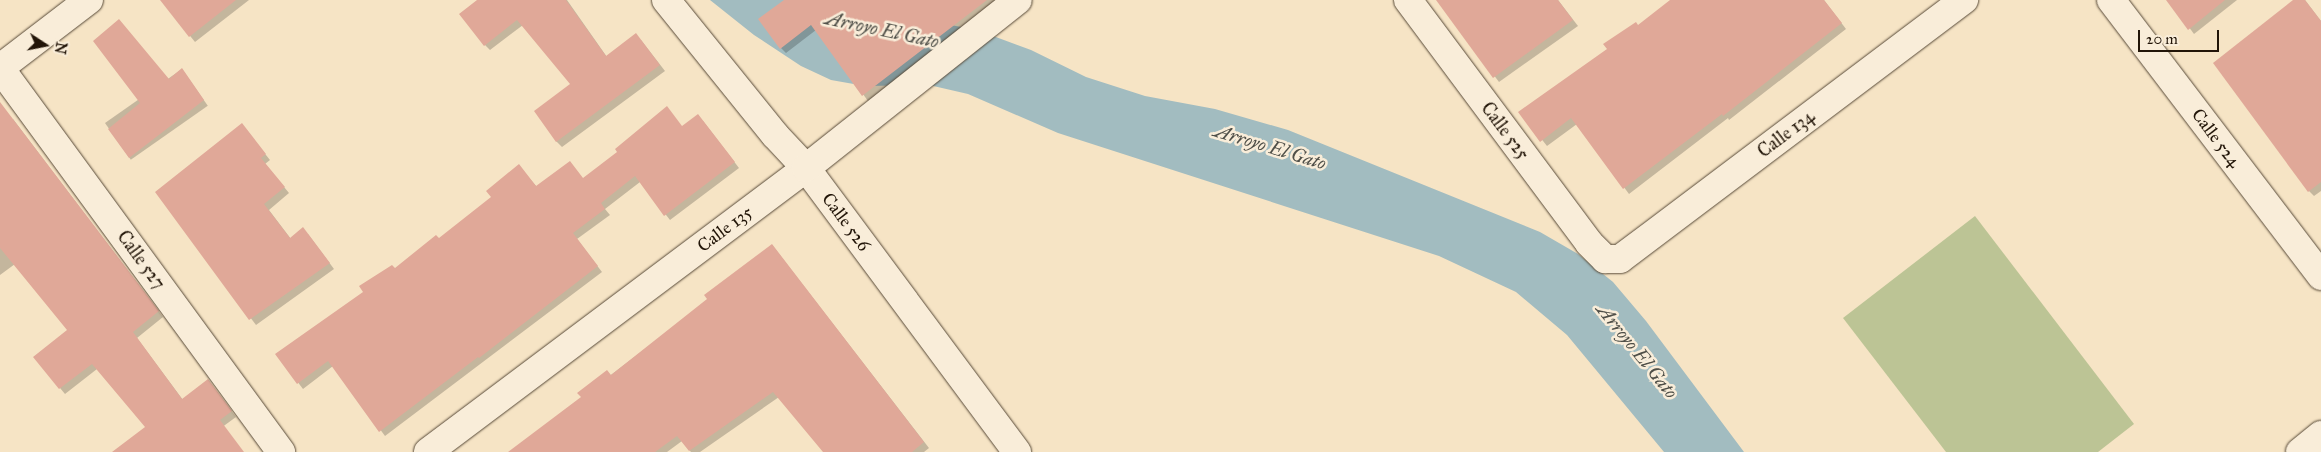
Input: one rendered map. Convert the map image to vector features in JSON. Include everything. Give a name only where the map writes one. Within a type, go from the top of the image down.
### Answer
[{"type":"street","points":[[0,68],[89,0]]},
{"type":"street","name":"Calle 526","points":[[666,0],[775,136],[806,168],[1017,452]]},
{"type":"street","name":"Calle 525","points":[[1408,0],[1589,243],[1605,259]]},
{"type":"street","name":"Calle 134","points":[[1605,259],[1620,259],[1964,0]]},
{"type":"street","name":"Calle 524","points":[[2111,0],[2321,276]]},
{"type":"street","name":"Calle 135","points":[[428,452],[806,168],[1009,6]]},
{"type":"street","name":"Calle 527","points":[[0,68],[281,452]]},
{"type":"street","points":[[2300,452],[2321,436]]},
{"type":"green space","points":[[1975,216],[2134,424],[2098,452],[1946,452],[1843,318]]},
{"type":"water","name":"Arroyo El Gato","points":[[710,0],[819,0],[977,30],[1031,50],[1086,77],[1145,96],[1215,109],[1288,130],[1540,232],[1578,254],[1613,282],[1646,321],[1744,452],[1664,452],[1567,335],[1516,292],[1439,256],[1058,133],[968,94],[929,85],[865,86],[831,80],[801,66],[754,35]]},
{"type":"building","points":[[160,0],[236,0],[189,37]]},
{"type":"building","points":[[477,0],[566,0],[606,56],[636,33],[660,65],[556,142],[534,111],[570,84],[517,20],[484,46],[459,14]]},
{"type":"building","points":[[784,0],[987,0],[862,96],[811,25],[780,49],[758,19]]},
{"type":"building","points":[[1436,0],[1558,0],[1573,20],[1493,78]]},
{"type":"building","points":[[1670,0],[1824,0],[1842,23],[1723,116],[1722,114],[1623,189],[1571,118],[1540,142],[1518,112],[1607,49],[1603,44],[1636,22],[1638,25]]},
{"type":"building","points":[[2166,0],[2225,0],[2188,30]]},
{"type":"building","points":[[2293,0],[2305,0],[2321,21],[2321,182],[2308,192],[2213,63]]},
{"type":"building","points":[[119,19],[169,79],[182,68],[204,100],[129,158],[108,129],[140,103],[93,41]]},
{"type":"building","points":[[0,102],[159,311],[133,332],[182,399],[208,379],[232,411],[220,420],[244,452],[112,452],[145,427],[92,364],[59,389],[33,357],[67,330],[0,248]]},
{"type":"building","points":[[667,106],[682,126],[698,114],[735,162],[664,216],[635,176],[601,203],[605,209],[573,233],[598,266],[379,432],[328,361],[297,384],[275,354],[363,292],[359,286],[392,265],[395,268],[436,235],[439,238],[491,197],[486,191],[519,164],[536,186],[570,161],[583,178],[617,152],[615,149]]},
{"type":"building","points":[[242,123],[266,154],[261,158],[285,187],[264,204],[290,238],[303,227],[330,263],[249,320],[155,192]]},
{"type":"building","points":[[772,244],[924,442],[912,452],[823,452],[773,392],[689,451],[677,436],[655,452],[508,452],[581,397],[577,393],[607,370],[611,375],[707,299],[704,295]]}]
